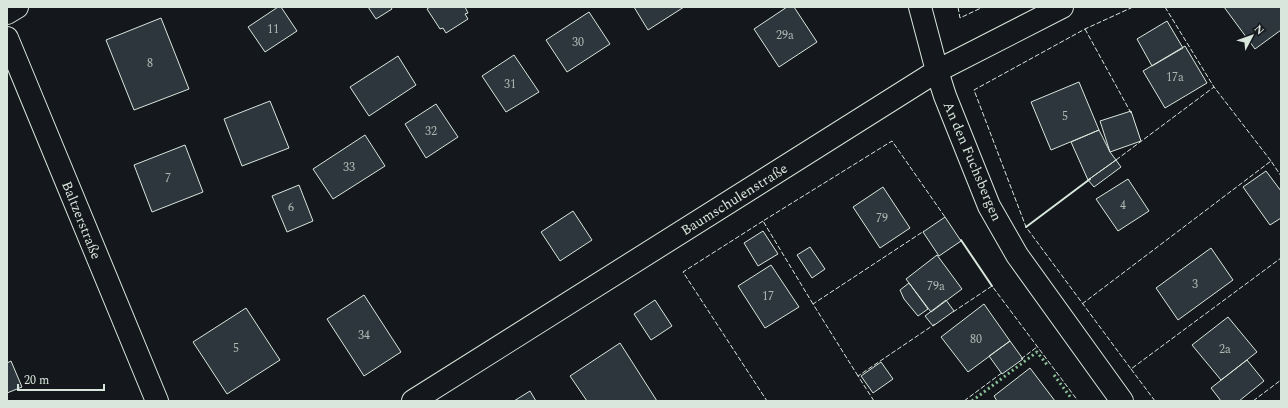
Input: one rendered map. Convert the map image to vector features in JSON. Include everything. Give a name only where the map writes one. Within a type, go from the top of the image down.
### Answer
[{"type":"street","points":[[7,13],[17,7]]},
{"type":"street","name":"An den Fuchsbergen","points":[[920,7],[944,96],[989,206],[1017,255],[1122,401]]},
{"type":"street","name":"Baumschulenstraße","points":[[413,401],[937,71],[1062,7]]},
{"type":"street","name":"Baltzerstraße","points":[[7,38],[157,401]]},
{"type":"building","points":[[278,7],[281,7],[297,31],[265,52],[248,27]]},
{"type":"building","points":[[368,7],[391,7],[392,9],[376,19]]},
{"type":"building","points":[[430,7],[465,7],[468,13],[465,14],[468,19],[446,33],[443,28],[440,29],[427,9]]},
{"type":"building","points":[[634,7],[684,7],[648,30]]},
{"type":"building","points":[[787,7],[794,7],[817,42],[779,67],[754,29]]},
{"type":"building","points":[[1224,7],[1281,7],[1281,30],[1255,49]]},
{"type":"building","points":[[589,12],[610,44],[567,72],[546,40]]},
{"type":"building","points":[[161,18],[189,89],[134,110],[106,40]]},
{"type":"building","points":[[1167,21],[1183,48],[1152,66],[1137,39]]},
{"type":"building","points":[[1185,46],[1207,83],[1165,108],[1143,71]]},
{"type":"building","points":[[514,55],[539,92],[506,112],[482,76]]},
{"type":"building","points":[[398,56],[416,85],[369,116],[350,87]]},
{"type":"building","points":[[1079,82],[1099,130],[1051,150],[1031,102]]},
{"type":"building","points":[[270,101],[289,148],[242,166],[224,119]]},
{"type":"building","points":[[436,104],[458,137],[426,158],[405,124]]},
{"type":"building","points":[[1131,111],[1141,141],[1110,152],[1100,121]]},
{"type":"building","points":[[1099,130],[1110,152],[1116,160],[1088,180],[1071,142]]},
{"type":"building","points":[[365,135],[385,166],[333,199],[313,169]]},
{"type":"building","points":[[185,145],[203,192],[152,212],[134,165]]},
{"type":"building","points":[[1116,160],[1121,167],[1094,187],[1088,180]]},
{"type":"building","points":[[1266,171],[1281,191],[1281,218],[1270,225],[1243,187]]},
{"type":"building","points":[[1128,179],[1149,211],[1118,231],[1096,199]]},
{"type":"building","points":[[299,185],[313,221],[287,232],[272,196]]},
{"type":"building","points":[[883,187],[910,228],[880,248],[853,207]]},
{"type":"building","points":[[573,211],[592,240],[560,261],[541,232]]},
{"type":"building","points":[[945,217],[961,241],[939,256],[923,232]]},
{"type":"building","points":[[763,231],[778,254],[758,266],[744,243]]},
{"type":"building","points":[[810,247],[825,269],[812,278],[797,255]]},
{"type":"building","points":[[1211,248],[1233,280],[1178,320],[1156,288]]},
{"type":"building","points":[[937,255],[962,289],[931,312],[906,279]]},
{"type":"building","points":[[771,265],[799,307],[765,328],[738,286]]},
{"type":"building","points":[[909,283],[928,309],[918,316],[904,299],[900,290]]},
{"type":"building","points":[[364,295],[401,352],[364,376],[327,319]]},
{"type":"building","points":[[655,300],[672,326],[651,340],[634,314]]},
{"type":"building","points":[[946,300],[954,311],[933,326],[925,316]]},
{"type":"building","points":[[984,304],[1010,341],[968,372],[941,337]]},
{"type":"building","points":[[246,308],[280,360],[227,394],[193,342]]},
{"type":"building","points":[[1228,317],[1257,352],[1221,380],[1192,345]]},
{"type":"building","points":[[1010,341],[1023,359],[1002,374],[989,356]]},
{"type":"building","points":[[620,343],[657,401],[587,401],[570,376]]},
{"type":"building","points":[[1247,360],[1264,381],[1239,401],[1221,401],[1211,388]]},
{"type":"building","points":[[11,361],[22,387],[7,393],[7,363]]},
{"type":"building","points":[[881,362],[893,379],[873,393],[861,376]]},
{"type":"building","points":[[1030,368],[1055,401],[997,401],[994,396]]},
{"type":"building","points":[[530,391],[536,401],[514,401]]},
{"type":"hedge","points":[[972,401],[1037,352],[1048,366]]},
{"type":"hedge","points":[[1054,375],[1071,398]]},
{"type":"fence","points":[[958,7],[960,18],[983,7]]},
{"type":"fence","points":[[1133,7],[1085,29],[974,90],[1026,227],[1131,369],[1281,258]]},
{"type":"fence","points":[[1165,7],[1214,87],[1271,161]]},
{"type":"fence","points":[[1085,29],[1131,113]]},
{"type":"fence","points":[[1116,160],[1214,87]]},
{"type":"fence","points":[[813,304],[763,221],[892,141],[945,217],[944,218]]},
{"type":"fence","points":[[1082,304],[1271,161],[1281,176]]},
{"type":"fence","points":[[763,221],[683,272],[767,401]]},
{"type":"fence","points":[[858,376],[813,304],[924,231]]},
{"type":"fence","points":[[953,312],[992,286],[1078,401]]},
{"type":"fence","points":[[874,401],[858,376],[935,324]]},
{"type":"fence","points":[[1021,359],[1037,347]]},
{"type":"fence","points":[[1131,369],[1155,401]]},
{"type":"fence","points":[[964,401],[1003,372]]},
{"type":"fence","points":[[1253,401],[1281,380]]},
{"type":"wall","points":[[1026,227],[1090,179]]},
{"type":"wall","points":[[961,240],[992,286]]}]
